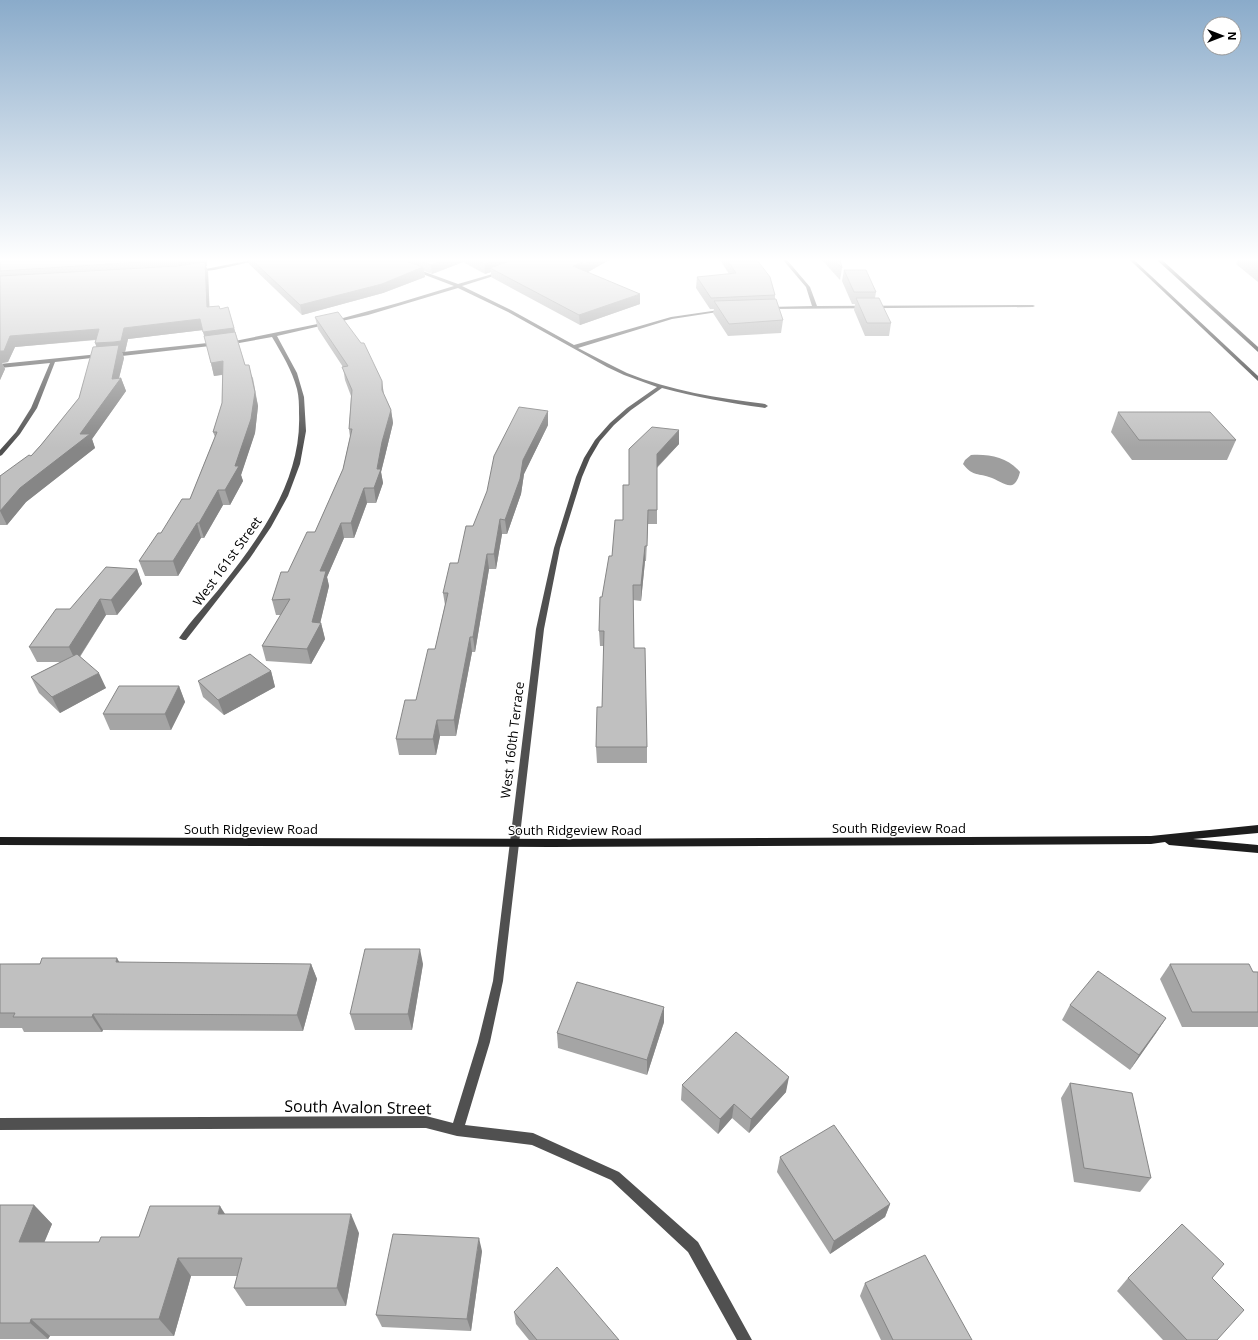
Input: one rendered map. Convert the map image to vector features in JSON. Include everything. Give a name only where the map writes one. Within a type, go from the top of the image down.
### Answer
[{"type":"main road","points":[[1198,323],[1258,379]]},
{"type":"main road","points":[[1228,323],[1258,350]]},
{"type":"main road","name":"South Ridgeview Road","points":[[0,841],[514,843],[1151,840],[1258,829]]},
{"type":"main road","name":"South Ridgeview Road","points":[[1151,840],[1258,850]]},
{"type":"street","points":[[0,366],[193,348],[274,336],[336,323]]},
{"type":"street","points":[[529,323],[605,364],[661,386],[707,397],[765,406]]},
{"type":"street","points":[[574,347],[656,323]]},
{"type":"street","name":"West 161st Street","points":[[184,638],[260,539],[280,505],[294,474],[301,445],[304,419],[301,396],[295,375],[274,336]]},
{"type":"street","points":[[0,454],[18,433],[34,408],[53,361]]},
{"type":"street","name":"West 160th Terrace","points":[[457,1130],[484,1042],[498,981],[540,629],[557,548],[579,477],[587,458],[598,440],[612,424],[629,409],[661,386]]},
{"type":"street","name":"South Avalon Street","points":[[0,1124],[426,1122],[457,1130],[533,1140],[615,1176],[693,1246],[745,1340]]},
{"type":"shaded area","points":[[971,455],[991,456],[1010,463],[1020,472],[1018,479],[1015,483],[1008,485],[969,471],[963,464]]},
{"type":"building","points":[[0,323],[170,323],[124,328],[121,341],[114,342],[95,343],[99,329],[10,336],[4,351],[0,351]]},
{"type":"building","points":[[201,323],[232,323],[234,328],[203,332]]},
{"type":"building","points":[[319,323],[346,323],[361,343],[364,343],[382,381],[382,390],[391,410],[382,442],[377,469],[381,469],[374,488],[364,488],[351,523],[341,523],[320,571],[326,571],[312,622],[321,623],[307,649],[262,646],[290,599],[272,600],[281,572],[288,572],[307,532],[315,532],[343,469],[352,429],[349,429],[352,390],[342,367],[348,366]]},
{"type":"building","points":[[728,323],[749,323],[729,324]]},
{"type":"building","points":[[867,323],[891,323],[867,323]]},
{"type":"building","points":[[235,332],[245,365],[249,365],[255,392],[251,419],[235,466],[239,466],[225,490],[218,490],[199,523],[197,523],[173,561],[139,561],[158,533],[161,533],[182,499],[190,499],[217,432],[213,432],[222,403],[223,361],[211,363],[204,336]]},
{"type":"building","points":[[119,345],[112,379],[121,378],[80,434],[90,434],[20,488],[0,511],[0,476],[29,455],[31,456],[79,398],[93,347]]},
{"type":"building","points":[[519,407],[548,411],[523,460],[520,479],[505,520],[500,519],[494,554],[487,554],[473,637],[470,637],[454,720],[437,720],[433,739],[396,739],[405,700],[416,700],[428,649],[435,649],[448,593],[443,593],[450,563],[458,563],[466,526],[473,526],[487,491],[494,456]]},
{"type":"building","points":[[1118,412],[1210,412],[1236,440],[1139,440]]},
{"type":"building","points":[[652,427],[679,430],[657,454],[657,510],[648,510],[647,546],[645,546],[641,585],[633,585],[634,648],[645,648],[647,747],[596,747],[597,707],[602,707],[604,631],[599,631],[600,597],[602,597],[609,556],[612,556],[615,520],[623,520],[623,485],[629,485],[629,449]]},
{"type":"building","points":[[106,567],[137,569],[111,600],[100,599],[69,647],[29,647],[56,609],[70,609]]},
{"type":"building","points":[[77,654],[99,673],[52,697],[31,677]]},
{"type":"building","points":[[250,654],[271,671],[218,700],[198,681]]},
{"type":"building","points":[[119,686],[179,686],[165,714],[103,714]]},
{"type":"building","points":[[365,949],[420,949],[408,1014],[350,1014]]},
{"type":"building","points":[[42,958],[117,958],[116,962],[311,964],[297,1015],[93,1014],[92,1017],[13,1017],[15,1013],[0,1013],[0,964],[40,964]]},
{"type":"building","points":[[1170,964],[1249,964],[1253,972],[1258,972],[1258,1012],[1192,1012]]},
{"type":"building","points":[[1098,971],[1166,1018],[1139,1055],[1070,1005]]},
{"type":"building","points":[[577,982],[664,1007],[647,1060],[557,1033]]},
{"type":"building","points":[[736,1032],[789,1077],[751,1119],[734,1104],[720,1119],[682,1085]]},
{"type":"building","points":[[1070,1083],[1132,1093],[1151,1178],[1084,1168]]},
{"type":"building","points":[[834,1125],[890,1204],[834,1241],[780,1157]]},
{"type":"building","points":[[0,1205],[34,1205],[19,1242],[99,1242],[101,1237],[139,1237],[150,1206],[220,1206],[218,1214],[351,1214],[337,1288],[234,1288],[242,1258],[178,1258],[159,1319],[31,1319],[30,1323],[0,1323]]},
{"type":"building","points":[[1182,1224],[1224,1264],[1212,1278],[1244,1310],[1217,1340],[1187,1340],[1128,1278]]},
{"type":"building","points":[[393,1234],[479,1238],[467,1319],[376,1315]]},
{"type":"building","points":[[925,1255],[972,1340],[893,1340],[865,1283]]},
{"type":"building","points":[[557,1267],[619,1340],[537,1340],[514,1312]]}]
